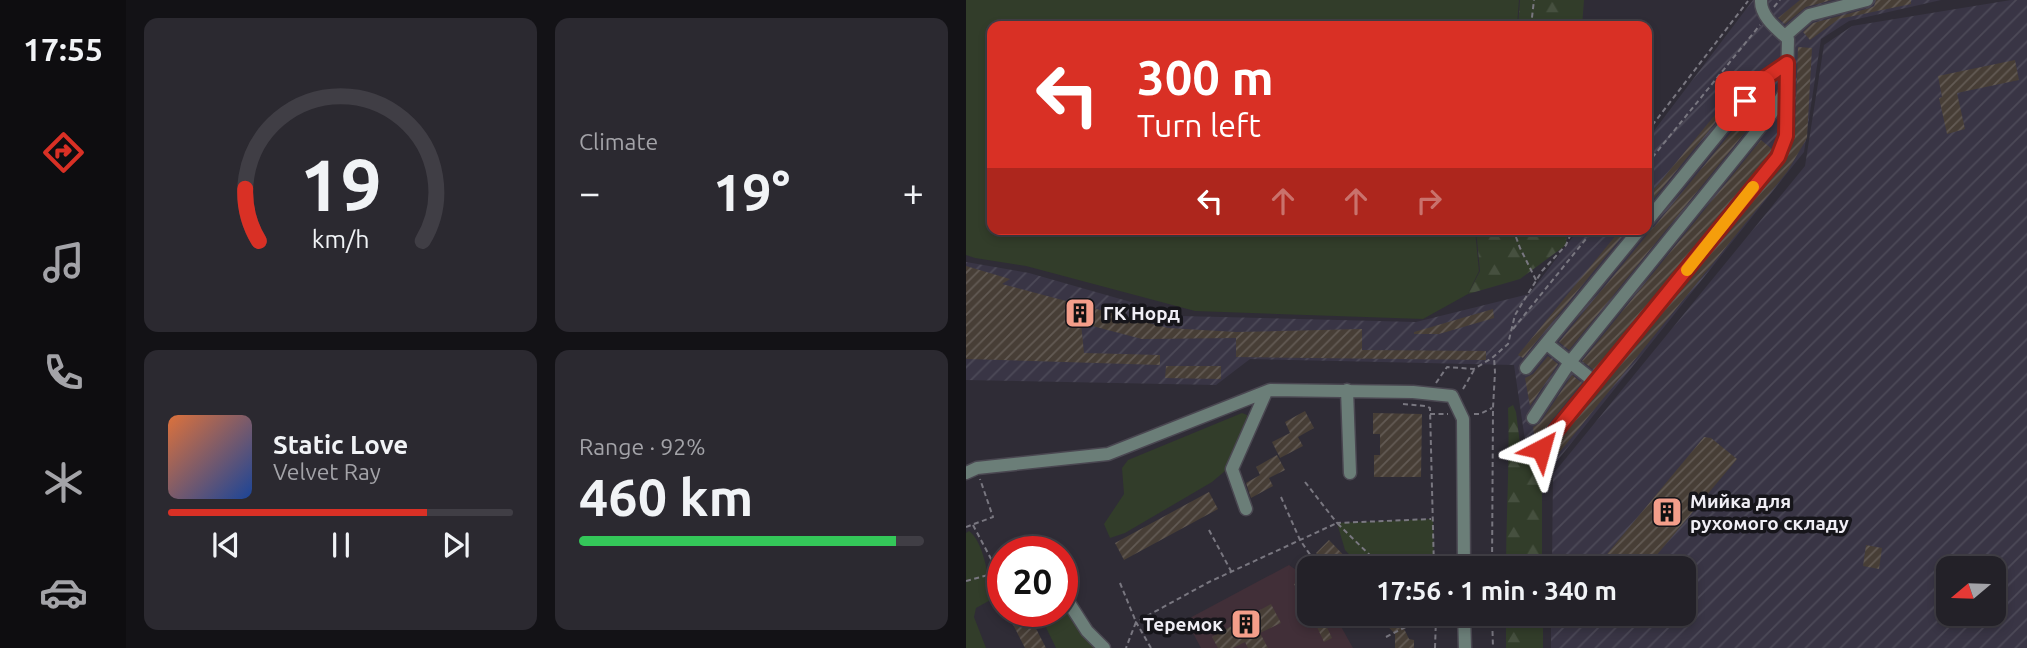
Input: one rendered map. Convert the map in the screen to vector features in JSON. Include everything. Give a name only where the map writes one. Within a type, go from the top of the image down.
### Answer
[{"type":"street","points":[[1541,449],[1778,157],[1786,136],[1788,38],[1771,23],[1760,5],[1761,0]]},
{"type":"street","points":[[1785,36],[1810,15],[1867,0]]},
{"type":"street","points":[[1652,215],[1761,81],[1787,63]]},
{"type":"street","points":[[1532,418],[1570,362],[1771,114],[1787,90]]},
{"type":"street","points":[[1526,368],[1635,235]]},
{"type":"street","points":[[1546,344],[1595,382]]},
{"type":"street","points":[[1347,390],[1350,473]]},
{"type":"street","points":[[971,470],[1108,454],[1266,392],[1347,390],[1451,396],[1463,419],[1464,556]]},
{"type":"street","points":[[1246,509],[1232,469],[1266,392]]},
{"type":"street","points":[[1078,617],[1087,631],[1104,648]]},
{"type":"street","points":[[1464,626],[1465,648]]},
{"type":"path","points":[[1532,21],[1534,0]]},
{"type":"path","points":[[1652,126],[1749,0]]},
{"type":"path","points":[[1652,158],[1780,0]]},
{"type":"path","points":[[1515,235],[1536,281]]},
{"type":"path","points":[[1456,404],[1474,369],[1508,344],[1515,315],[1542,271],[1566,246],[1571,235]]},
{"type":"path","points":[[1512,330],[1589,235]]},
{"type":"path","points":[[1492,556],[1494,356]]},
{"type":"path","points":[[1429,393],[1447,367],[1474,369]]},
{"type":"path","points":[[1400,404],[1430,408],[1434,556]]},
{"type":"path","points":[[966,527],[993,517],[971,470]]},
{"type":"path","points":[[1305,482],[1337,523],[1371,556]]},
{"type":"path","points":[[1281,497],[1300,540],[1311,556]]},
{"type":"path","points":[[1126,648],[1136,622],[1209,582],[1337,523],[1433,519]]},
{"type":"path","points":[[973,524],[987,551]]},
{"type":"path","points":[[1209,530],[1232,572]]},
{"type":"path","points":[[966,581],[987,575]]},
{"type":"path","points":[[1119,583],[1136,622],[1152,648]]},
{"type":"path","points":[[1386,637],[1408,626]]},
{"type":"path","points":[[1435,648],[1436,626]]},
{"type":"path","points":[[1492,626],[1493,648]]},
{"type":"shaded area","points":[[1753,0],[1941,0],[1849,21],[1821,39],[1804,152],[1553,466],[1526,447],[1514,365],[1250,359],[1216,385],[966,380],[966,262],[1029,273],[1180,316],[1416,322],[1529,294],[1574,235],[1652,235],[1652,133]]},
{"type":"shaded area","points":[[2011,0],[2027,0],[2027,648],[1551,648],[1551,626],[1696,626],[1696,556],[1552,556],[1553,474],[1805,166],[1824,45],[1852,26]]},
{"type":"shaded area","points":[[1289,565],[1297,571],[1297,626],[1341,626],[1353,648],[1201,648],[1186,620]]},
{"type":"green space","points":[[966,0],[1519,0],[1517,21],[987,21],[987,235],[1476,235],[1479,271],[1468,294],[1423,319],[1195,311],[1026,266],[966,255]]},
{"type":"green space","points":[[1520,0],[1584,0],[1582,21],[1518,21]]},
{"type":"green space","points":[[1477,235],[1567,235],[1566,245],[1520,279],[1468,294],[1480,271]]},
{"type":"green space","points":[[1513,405],[1516,412],[1521,452],[1529,454],[1542,472],[1542,556],[1506,556],[1508,408]]},
{"type":"green space","points":[[1242,413],[1247,415],[1247,423],[1225,471],[1212,482],[1125,533],[1110,538],[1104,524],[1124,494],[1122,468],[1128,460]]},
{"type":"green space","points":[[1433,519],[1434,556],[1351,556],[1345,550],[1337,523]]},
{"type":"green space","points":[[969,531],[978,542],[987,571],[987,602],[976,608],[974,617],[986,648],[966,648],[966,533]]},
{"type":"green space","points":[[1078,621],[1098,648],[1056,648],[1046,627],[1078,627]]},
{"type":"green space","points":[[1506,626],[1543,626],[1543,648],[1506,648]]},
{"type":"building","points":[[1800,0],[1832,0],[1806,7],[1785,24],[1778,18]]},
{"type":"building","points":[[1876,0],[1911,0],[1911,4],[1839,19],[1810,40],[1803,32],[1813,23],[1870,8]]},
{"type":"building","points":[[1798,47],[1812,48],[1807,138],[1787,172],[1554,459],[1548,454],[1785,162],[1795,136]]},
{"type":"building","points":[[2015,60],[2019,80],[1957,93],[1965,129],[1947,134],[1939,98],[1942,97],[1938,76]]},
{"type":"building","points":[[1750,72],[1754,75],[1652,201],[1652,192]]},
{"type":"building","points":[[1768,87],[1775,92],[1569,350],[1559,342],[1647,235],[1652,235],[1654,227]]},
{"type":"building","points":[[1761,140],[1772,149],[1770,153],[1594,370],[1582,361]]},
{"type":"building","points":[[1616,235],[1623,235],[1523,358],[1518,355]]},
{"type":"building","points":[[966,266],[1010,279],[1002,284],[1168,328],[1236,332],[1362,329],[1362,350],[1486,351],[1486,360],[1236,357],[1236,338],[1142,339],[1081,323],[1084,353],[1160,355],[1160,365],[966,359]]},
{"type":"building","points":[[1493,309],[1494,318],[1439,334],[1414,334],[1414,332]]},
{"type":"building","points":[[1548,356],[1558,364],[1530,406],[1525,378],[1533,374]]},
{"type":"building","points":[[1166,366],[1221,366],[1221,379],[1165,378]]},
{"type":"building","points":[[1572,375],[1582,383],[1535,441],[1533,427],[1540,423]]},
{"type":"building","points":[[1305,411],[1314,428],[1298,437],[1303,446],[1280,458],[1272,442],[1290,433],[1285,422]]},
{"type":"building","points":[[1373,413],[1422,414],[1421,477],[1374,477],[1374,455],[1380,455],[1380,434],[1373,434]]},
{"type":"building","name":"Мийка для рухомого складу","points":[[1704,437],[1711,438],[1737,459],[1656,556],[1605,556]]},
{"type":"building","points":[[1277,455],[1285,470],[1269,478],[1273,486],[1251,498],[1246,483],[1260,475],[1256,467]]},
{"type":"building","points":[[1209,492],[1218,509],[1124,560],[1115,543]]},
{"type":"building","points":[[1329,540],[1344,556],[1319,556],[1316,553]]},
{"type":"building","points":[[1866,545],[1882,548],[1879,569],[1863,566]]},
{"type":"building","name":"Теремок","points":[[1271,604],[1281,623],[1260,633],[1268,648],[1248,648],[1245,642],[1233,648],[1218,648],[1212,637],[1235,624],[1232,617],[1247,609],[1251,615]]},
{"type":"building","points":[[1316,626],[1326,626],[1332,638],[1324,642]]},
{"type":"building","points":[[1387,626],[1403,626],[1409,639],[1414,640],[1414,648],[1395,648],[1395,634]]},
{"type":"building","points":[[1014,627],[1035,627],[1046,648],[1025,648]]},
{"type":"slow traffic","points":[[1687,270],[1753,187]]},
{"type":"place","name":"ГК Норд","points":[[1080,313]]},
{"type":"place","name":"Мийка для рухомого складу","points":[[1667,512]]},
{"type":"place","name":"Теремок","points":[[1246,624]]},
{"type":"route","points":[[1541,449],[1778,157],[1786,136],[1787,63],[1761,81],[1745,101]]}]
